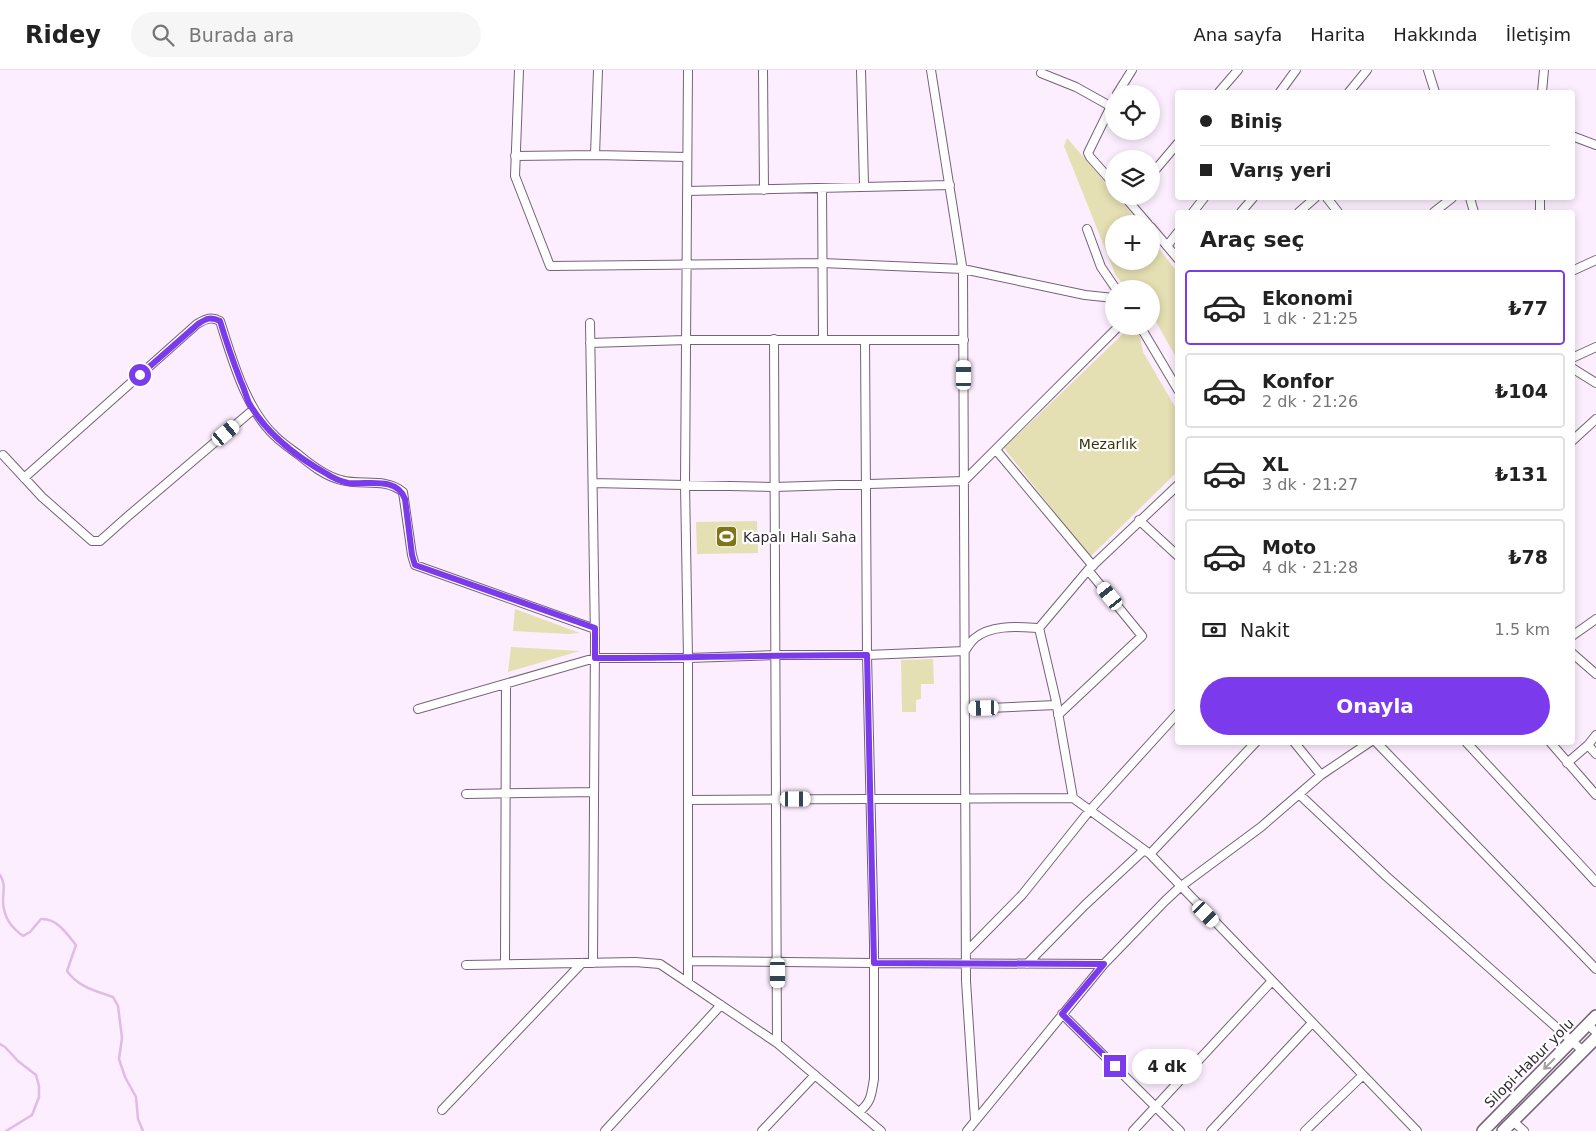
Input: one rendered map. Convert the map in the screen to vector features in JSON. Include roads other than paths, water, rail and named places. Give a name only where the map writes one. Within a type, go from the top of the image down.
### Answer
[{"type":"highway","name":"Silopi-Habur yolu","points":[[1483,1131],[1572,1040],[1593,1024]]},
{"type":"highway","points":[[1504,1131],[1596,1038]]},
{"type":"street","points":[[519,70],[515,176],[550,266],[822,263],[963,270],[1085,296],[1105,297]]},
{"type":"street","points":[[595,155],[598,70]]},
{"type":"street","points":[[688,70],[685,484],[688,658],[688,983]]},
{"type":"street","points":[[763,70],[764,190]]},
{"type":"street","points":[[861,70],[864,184]]},
{"type":"street","points":[[931,70],[963,270],[966,963],[975,1120]]},
{"type":"street","points":[[1123,85],[1132,70]]},
{"type":"street","points":[[1221,90],[1238,70]]},
{"type":"street","points":[[1281,90],[1296,70]]},
{"type":"street","points":[[1351,90],[1367,70]]},
{"type":"street","points":[[1428,70],[1434,90]]},
{"type":"street","points":[[1542,90],[1544,70]]},
{"type":"street","points":[[1042,73],[1105,100]]},
{"type":"street","points":[[1105,118],[1088,153],[1105,174]]},
{"type":"street","points":[[1575,137],[1596,145]]},
{"type":"street","points":[[1160,164],[1175,147]]},
{"type":"street","points":[[515,156],[687,157]]},
{"type":"street","points":[[687,191],[950,185]]},
{"type":"street","points":[[822,188],[823,339]]},
{"type":"street","points":[[1194,210],[1202,200]]},
{"type":"street","points":[[1244,210],[1251,200]]},
{"type":"street","points":[[1301,210],[1313,200]]},
{"type":"street","points":[[1329,200],[1336,210]]},
{"type":"street","points":[[1437,210],[1449,200]]},
{"type":"street","points":[[1087,229],[1100,267],[1109,280]]},
{"type":"street","points":[[1167,246],[1175,236]]},
{"type":"street","points":[[1160,238],[1175,255]]},
{"type":"street","points":[[1575,270],[1596,260]]},
{"type":"street","points":[[24,478],[198,324],[208,318],[214,318],[220,321],[224,338],[249,403],[274,435],[313,466],[334,478],[348,482],[378,483],[397,487],[403,492],[415,565],[595,628]]},
{"type":"street","points":[[590,323],[595,628],[593,962]]},
{"type":"street","points":[[593,483],[774,486],[964,481],[1110,335]]},
{"type":"street","points":[[1145,335],[1175,385]]},
{"type":"street","points":[[590,343],[686,340],[964,340]]},
{"type":"street","points":[[774,340],[777,1044]]},
{"type":"street","points":[[859,1112],[868,1105],[874,1079],[874,963],[867,655],[865,340]]},
{"type":"street","points":[[1575,357],[1596,348]]},
{"type":"street","points":[[1575,370],[1596,383]]},
{"type":"street","points":[[3,455],[42,497],[92,541],[100,541],[254,409]]},
{"type":"street","points":[[1575,439],[1596,419]]},
{"type":"street","points":[[996,450],[1091,568],[1142,636],[1058,715]]},
{"type":"street","points":[[1039,628],[1091,568],[1139,520],[1175,488]]},
{"type":"street","points":[[1139,520],[1175,553]]},
{"type":"street","points":[[1575,634],[1596,619]]},
{"type":"street","points":[[965,651],[974,638],[983,632],[1011,626],[1039,628]]},
{"type":"street","points":[[1039,628],[1056,705],[1073,798]]},
{"type":"street","points":[[418,709],[595,658],[867,655],[965,651]]},
{"type":"street","points":[[1575,656],[1596,674]]},
{"type":"street","points":[[505,964],[506,684]]},
{"type":"street","points":[[966,709],[1056,705]]},
{"type":"street","points":[[966,952],[1037,877],[1090,810],[1175,716]]},
{"type":"street","points":[[1568,763],[1596,735]]},
{"type":"street","points":[[1027,964],[1084,905],[1147,852],[1253,745]]},
{"type":"street","points":[[1296,745],[1321,775]]},
{"type":"street","points":[[967,1131],[1104,964],[1180,886],[1261,828],[1321,775],[1366,745]]},
{"type":"street","points":[[1379,745],[1596,969]]},
{"type":"street","points":[[1469,745],[1596,882]]},
{"type":"street","points":[[1553,745],[1596,795]]},
{"type":"street","points":[[1588,745],[1596,754]]},
{"type":"street","points":[[466,794],[594,792]]},
{"type":"street","points":[[1300,795],[1386,876],[1583,1051]]},
{"type":"street","points":[[688,800],[1073,798],[1147,852],[1417,1131]]},
{"type":"street","points":[[688,961],[1104,964]]},
{"type":"street","points":[[466,965],[593,962],[660,964],[777,1044],[859,1112],[876,1129]]},
{"type":"street","points":[[442,1110],[582,963]]},
{"type":"street","points":[[1133,1131],[1272,981]]},
{"type":"street","points":[[604,1131],[721,1005]]},
{"type":"street","points":[[1062,1014],[1180,1131]]},
{"type":"street","points":[[1211,1131],[1312,1023]]},
{"type":"street","points":[[762,1131],[815,1075]]},
{"type":"street","points":[[1305,1131],[1363,1075]]},
{"type":"street","points":[[1513,1121],[1524,1131]]},
{"type":"waterway","points":[[0,875],[4,885],[3,902],[5,913],[15,929],[23,936],[30,932],[41,919],[47,919],[57,924],[76,945],[67,971],[82,985],[113,997],[118,1006],[122,1038],[119,1059],[125,1077],[136,1097],[138,1119],[143,1131]]},
{"type":"waterway","points":[[0,1044],[36,1075],[39,1086],[39,1097],[32,1115],[6,1131]]},
{"type":"place","name":"Kapalı Halı Saha","points":[[727,537]]},
{"type":"park label","name":"Mezarlık","points":[[1108,444]]}]
